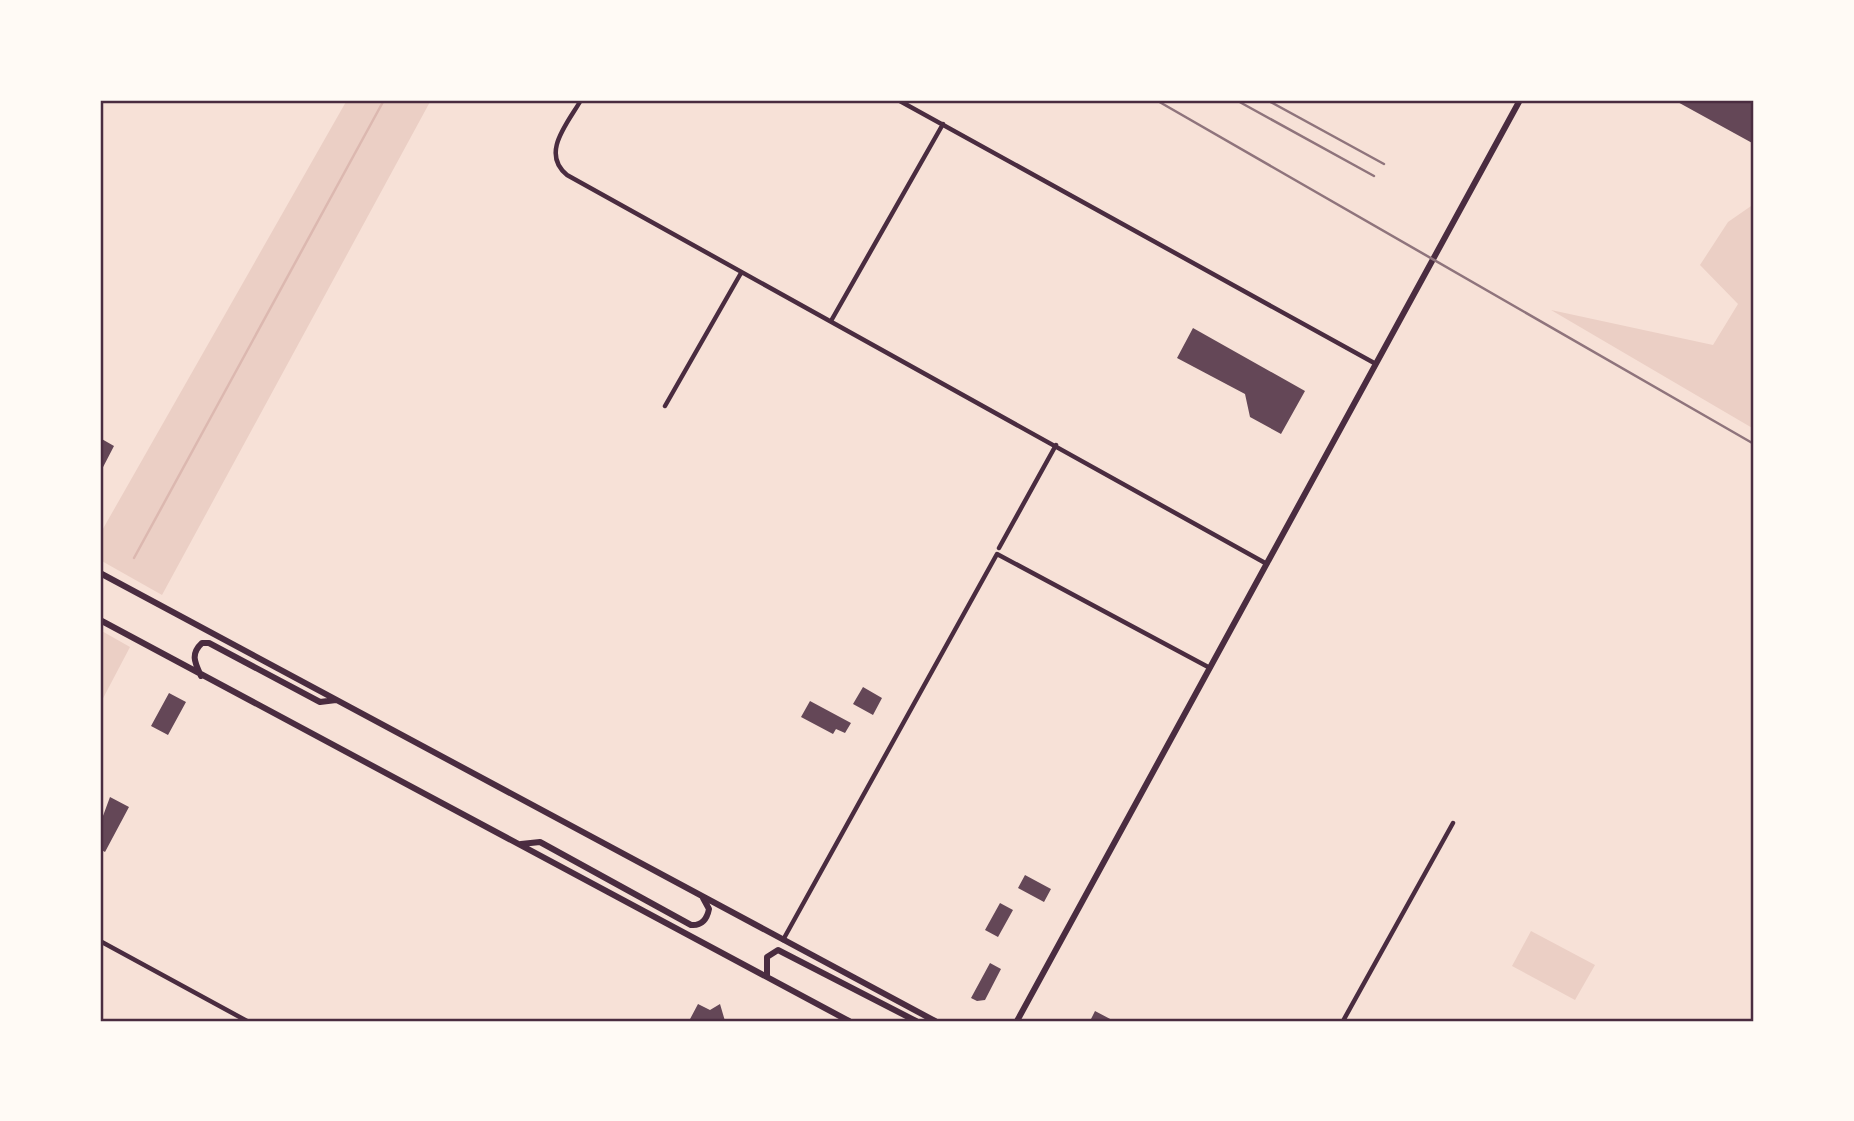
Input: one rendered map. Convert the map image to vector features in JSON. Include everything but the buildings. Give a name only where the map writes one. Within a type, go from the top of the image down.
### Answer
[{"type":"main road","points":[[1017,1021],[1520,100]]},
{"type":"main road","points":[[100,573],[935,1021]]},
{"type":"main road","points":[[100,620],[849,1021]]},
{"type":"main road","points":[[201,676],[193,657],[199,646],[209,643],[320,702],[337,700]]},
{"type":"main road","points":[[519,845],[540,842],[691,925],[699,924],[706,918],[709,909],[702,896]]},
{"type":"main road","points":[[767,976],[767,957],[778,950],[916,1021]]},
{"type":"street","points":[[581,100],[558,141],[555,161],[574,180],[1267,564]]},
{"type":"street","points":[[898,100],[1376,364]]},
{"type":"street","points":[[831,321],[943,124]]},
{"type":"street","points":[[665,406],[741,273]]},
{"type":"street","points":[[999,548],[1056,445]]},
{"type":"street","points":[[783,940],[997,554],[1210,668]]},
{"type":"street","points":[[1343,1021],[1453,822]]},
{"type":"street","points":[[100,941],[247,1021]]},
{"type":"shaded area","points":[[347,100],[431,100],[162,595],[100,560],[100,534]]},
{"type":"shaded area","points":[[1754,204],[1754,429],[1551,310],[1713,345],[1738,304],[1700,265],[1728,222]]},
{"type":"shaded area","points":[[100,630],[130,647],[100,704]]},
{"type":"shaded area","points":[[1531,931],[1595,965],[1575,1000],[1512,966]]},
{"type":"waterway","points":[[134,558],[384,100]]},
{"type":"railway","points":[[1156,100],[1754,444]]},
{"type":"railway","points":[[1236,100],[1374,176]]},
{"type":"railway","points":[[1267,100],[1384,164]]}]
